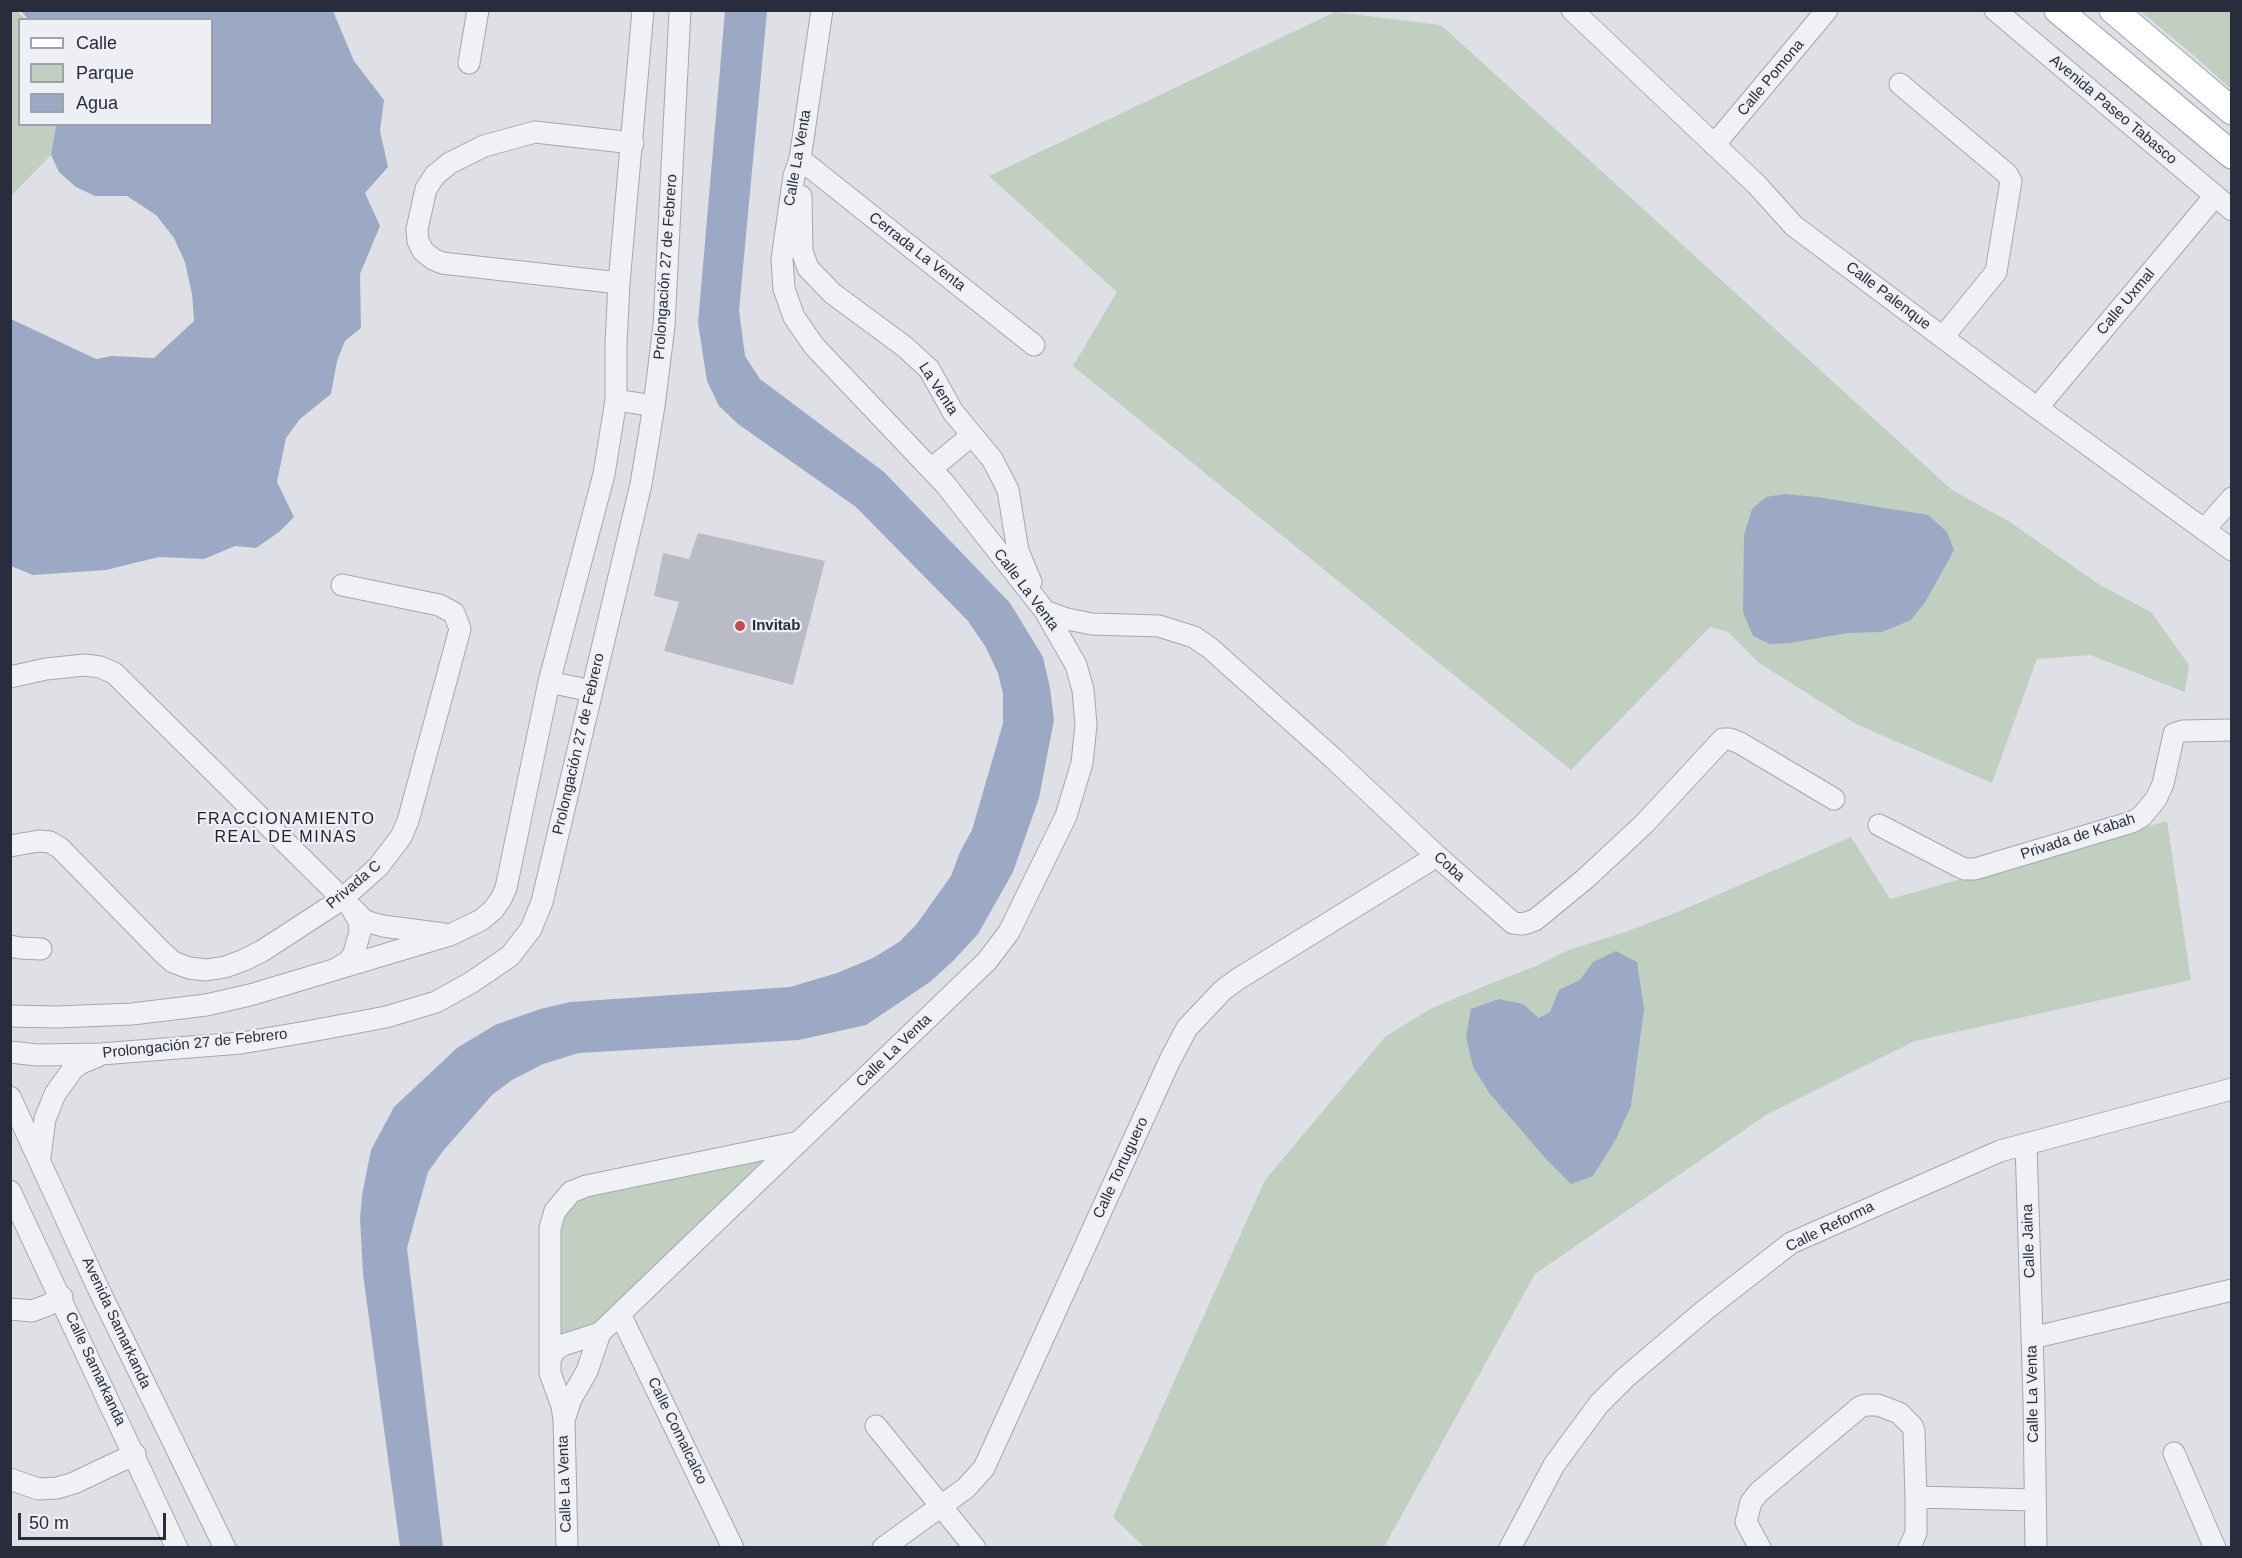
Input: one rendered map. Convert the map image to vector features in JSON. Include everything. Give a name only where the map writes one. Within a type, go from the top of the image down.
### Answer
[{"type":"main road","points":[[2058,10],[2232,155]]},
{"type":"main road","points":[[2113,10],[2232,111]]},
{"type":"street","points":[[469,63],[478,10]]},
{"type":"street","points":[[10,1016],[104,1015],[206,1005],[250,995],[450,935],[467,928],[487,915],[501,899],[506,888],[549,682],[604,474],[616,400],[616,344],[620,283],[643,10]]},
{"type":"street","name":"Prolongación 27 de Febrero","points":[[10,1052],[56,1055],[105,1054],[241,1042],[386,1017],[454,993],[510,956],[531,929],[542,902],[641,484],[654,406],[664,326],[680,10]]},
{"type":"street","name":"Calle La Venta","points":[[550,1365],[554,1351],[563,1345],[600,1333],[621,1314],[987,961],[1009,932],[1066,816],[1082,763],[1086,712],[1083,690],[1076,665],[1045,611],[945,484],[814,346],[794,317],[784,289],[782,259],[794,176],[800,159],[822,10]]},
{"type":"street","name":"Calle Palenque","points":[[1572,10],[1757,185],[1794,226],[2037,408],[2232,550]]},
{"type":"street","name":"Calle Pomona","points":[[1714,145],[1827,10]]},
{"type":"street","name":"Avenida Paseo Tabasco","points":[[1995,10],[2232,210]]},
{"type":"street","points":[[1900,84],[2007,174],[2012,181],[1996,272],[1943,338]]},
{"type":"street","points":[[620,283],[442,263],[433,260],[423,251],[418,241],[417,229],[426,189],[435,175],[450,163],[484,146],[534,132],[633,143]]},
{"type":"street","name":"Cerrada La Venta","points":[[800,159],[1034,345]]},
{"type":"street","name":"La Venta","points":[[800,159],[802,251],[808,268],[832,293],[923,362],[953,412],[992,459],[1008,490],[1018,551],[1030,581],[1045,599],[1045,611]]},
{"type":"street","name":"Calle Uxmal","points":[[2037,408],[2215,196]]},
{"type":"street","points":[[616,400],[654,406]]},
{"type":"street","points":[[931,469],[971,436]]},
{"type":"street","points":[[2204,530],[2232,498]]},
{"type":"street","name":"Privada C","points":[[10,846],[39,841],[50,842],[60,848],[172,962],[189,968],[206,970],[225,967],[244,960],[347,904],[401,837],[408,821],[460,629],[454,613],[439,605],[342,585]]},
{"type":"street","name":"Coba","points":[[1045,611],[1067,619],[1092,624],[1159,626],[1194,637],[1210,648],[1334,759],[1437,856],[1513,923],[1524,924],[1535,920],[1585,879],[1644,824],[1723,740],[1730,739],[1740,743],[1834,799]]},
{"type":"street","points":[[10,677],[86,665],[100,667],[114,673],[365,921],[450,935]]},
{"type":"street","points":[[549,682],[592,691]]},
{"type":"street","name":"Privada de Kabah","points":[[1879,825],[1964,869],[1975,869],[2132,822],[2142,816],[2156,799],[2163,784],[2174,734],[2183,731],[2232,730]]},
{"type":"street","name":"Calle Tortuguero","points":[[883,1548],[977,1477],[991,1455],[1113,1184],[1187,1028],[1217,996],[1238,979],[1437,856]]},
{"type":"street","points":[[333,971],[349,961],[354,953],[360,932],[359,921],[347,904]]},
{"type":"street","points":[[10,946],[41,949]]},
{"type":"street","points":[[10,1000],[44,1009],[104,1015]]},
{"type":"street","points":[[40,1158],[45,1119],[58,1089],[81,1063],[105,1054]]},
{"type":"street","name":"Calle Reforma","points":[[1510,1548],[1554,1465],[1599,1404],[1625,1378],[1776,1253],[1806,1235],[2000,1151],[2232,1089]]},
{"type":"street","name":"Avenida Samarkanda","points":[[10,1097],[98,1288],[225,1548]]},
{"type":"street","name":"Calle La Venta","points":[[567,1548],[564,1420],[562,1406],[552,1384],[550,1365],[550,1228],[555,1211],[571,1192],[586,1186],[799,1142]]},
{"type":"street","name":"Calle Jaina","points":[[2026,1144],[2032,1338]]},
{"type":"street","name":"Calle Samarkanda","points":[[10,1191],[62,1297],[177,1548]]},
{"type":"street","name":"Calle La Venta","points":[[2036,1548],[2032,1338],[2232,1290]]},
{"type":"street","points":[[10,1309],[32,1311],[62,1297]]},
{"type":"street","name":"Calle Comalcalco","points":[[621,1314],[734,1548]]},
{"type":"street","name":"Calle La Venta","points":[[564,1420],[571,1399],[587,1371],[600,1333]]},
{"type":"street","points":[[1760,1548],[1746,1522],[1751,1502],[1759,1492],[1860,1407],[1866,1405],[1878,1405],[1899,1413],[1914,1431],[1916,1533],[1909,1548]]},
{"type":"street","points":[[876,1426],[975,1548]]},
{"type":"street","points":[[2174,1453],[2216,1548]]},
{"type":"street","points":[[10,1479],[38,1489],[57,1488],[74,1483],[135,1454]]},
{"type":"street","points":[[1916,1497],[2035,1500]]},
{"type":"green space","points":[[16,10],[24,18],[18,18],[18,126],[56,126],[51,155],[11,196],[10,11]]},
{"type":"green space","points":[[2140,11],[2231,11],[2231,89],[2191,53]]},
{"type":"green space","points":[[1335,12],[1441,25],[1952,490],[2010,522],[2100,585],[2151,612],[2189,665],[2185,692],[2090,655],[2037,659],[1992,783],[1856,724],[1759,663],[1728,632],[1710,627],[1571,770],[1073,366],[1117,292],[989,176]]},
{"type":"green space","points":[[2167,821],[2191,980],[1915,1041],[1766,1115],[1535,1274],[1384,1547],[1144,1547],[1113,1517],[1265,1180],[1385,1037],[1430,1009],[1536,966],[1569,950],[1680,911],[1851,837],[1890,899]]},
{"type":"green space","points":[[799,1142],[600,1333],[549,1339],[549,1271],[571,1192]]},
{"type":"water","points":[[21,11],[333,11],[354,61],[384,100],[380,131],[388,167],[365,193],[380,226],[360,274],[361,328],[345,341],[337,361],[331,394],[300,419],[286,438],[277,482],[294,517],[279,532],[256,548],[235,546],[204,559],[159,557],[106,570],[33,575],[11,566],[11,319],[96,359],[112,356],[154,358],[194,321],[192,294],[185,262],[174,238],[156,215],[127,196],[95,196],[76,187],[59,172],[51,155],[56,126],[213,126],[213,18],[27,18]]},
{"type":"water","points":[[725,11],[767,11],[739,310],[745,356],[760,379],[884,472],[1010,603],[1043,657],[1050,688],[1054,720],[1039,798],[1013,872],[978,934],[930,982],[866,1025],[799,1040],[579,1053],[543,1064],[512,1080],[492,1095],[443,1151],[428,1172],[407,1248],[443,1547],[400,1547],[363,1274],[360,1218],[371,1150],[394,1107],[457,1048],[495,1025],[540,1009],[570,1002],[790,987],[837,973],[873,958],[899,942],[916,925],[951,876],[972,830],[1003,723],[1003,694],[998,673],[985,646],[968,621],[856,507],[738,424],[719,406],[707,381],[698,323]]},
{"type":"water","points":[[1785,494],[1928,515],[1947,532],[1954,550],[1926,601],[1911,620],[1882,632],[1848,633],[1790,643],[1770,644],[1753,636],[1743,612],[1744,535],[1752,509],[1766,497]]},
{"type":"water","points":[[1616,951],[1637,962],[1644,1009],[1631,1106],[1616,1139],[1593,1176],[1571,1184],[1490,1094],[1473,1067],[1466,1037],[1471,1009],[1499,999],[1523,1004],[1539,1018],[1550,1012],[1559,990],[1580,980],[1593,962]]},
{"type":"building","name":"Invitab","points":[[698,533],[825,561],[793,685],[664,651],[679,602],[654,596],[663,553],[689,559]]},
{"type":"place","name":"Invitab","points":[[740,626]]},
{"type":"district","name":"FRACCIONAMIENTO REAL DE MINAS","points":[[286,829]]}]
